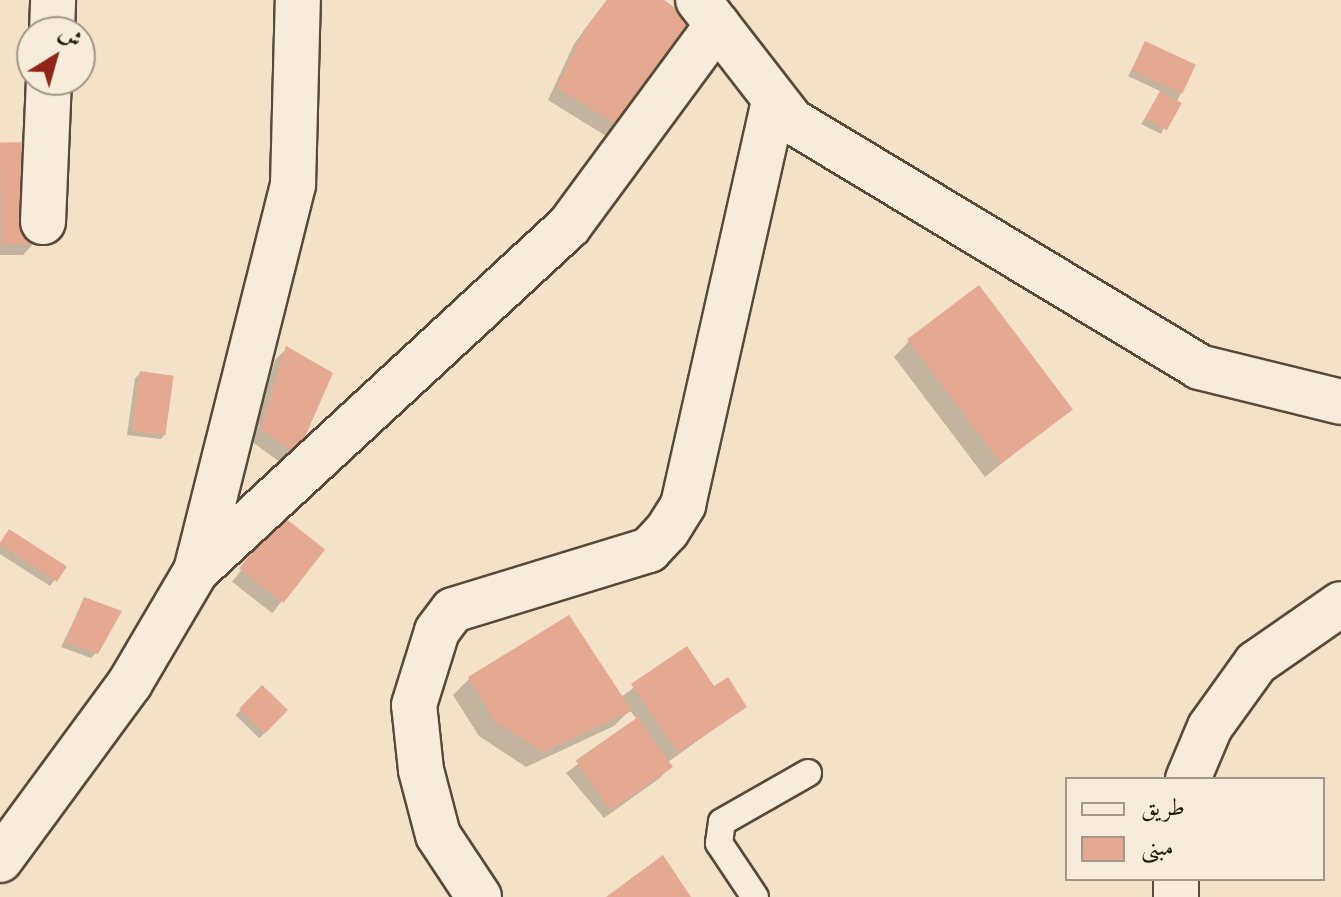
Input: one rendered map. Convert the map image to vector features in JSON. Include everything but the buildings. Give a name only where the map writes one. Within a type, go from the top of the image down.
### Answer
[{"type":"street","points":[[0,860],[130,683],[196,571],[293,185],[298,0]]},
{"type":"street","points":[[196,571],[569,226],[708,12],[774,102],[792,121],[1199,367],[1341,402]]},
{"type":"street","points":[[43,222],[48,96]]},
{"type":"street","points":[[479,897],[438,835],[421,770],[414,705],[437,631],[453,610],[649,550],[667,531],[683,505],[774,102]]},
{"type":"street","points":[[1189,777],[1210,727],[1256,663],[1341,604]]},
{"type":"lane","points":[[755,897],[719,843],[722,822],[808,773]]}]
